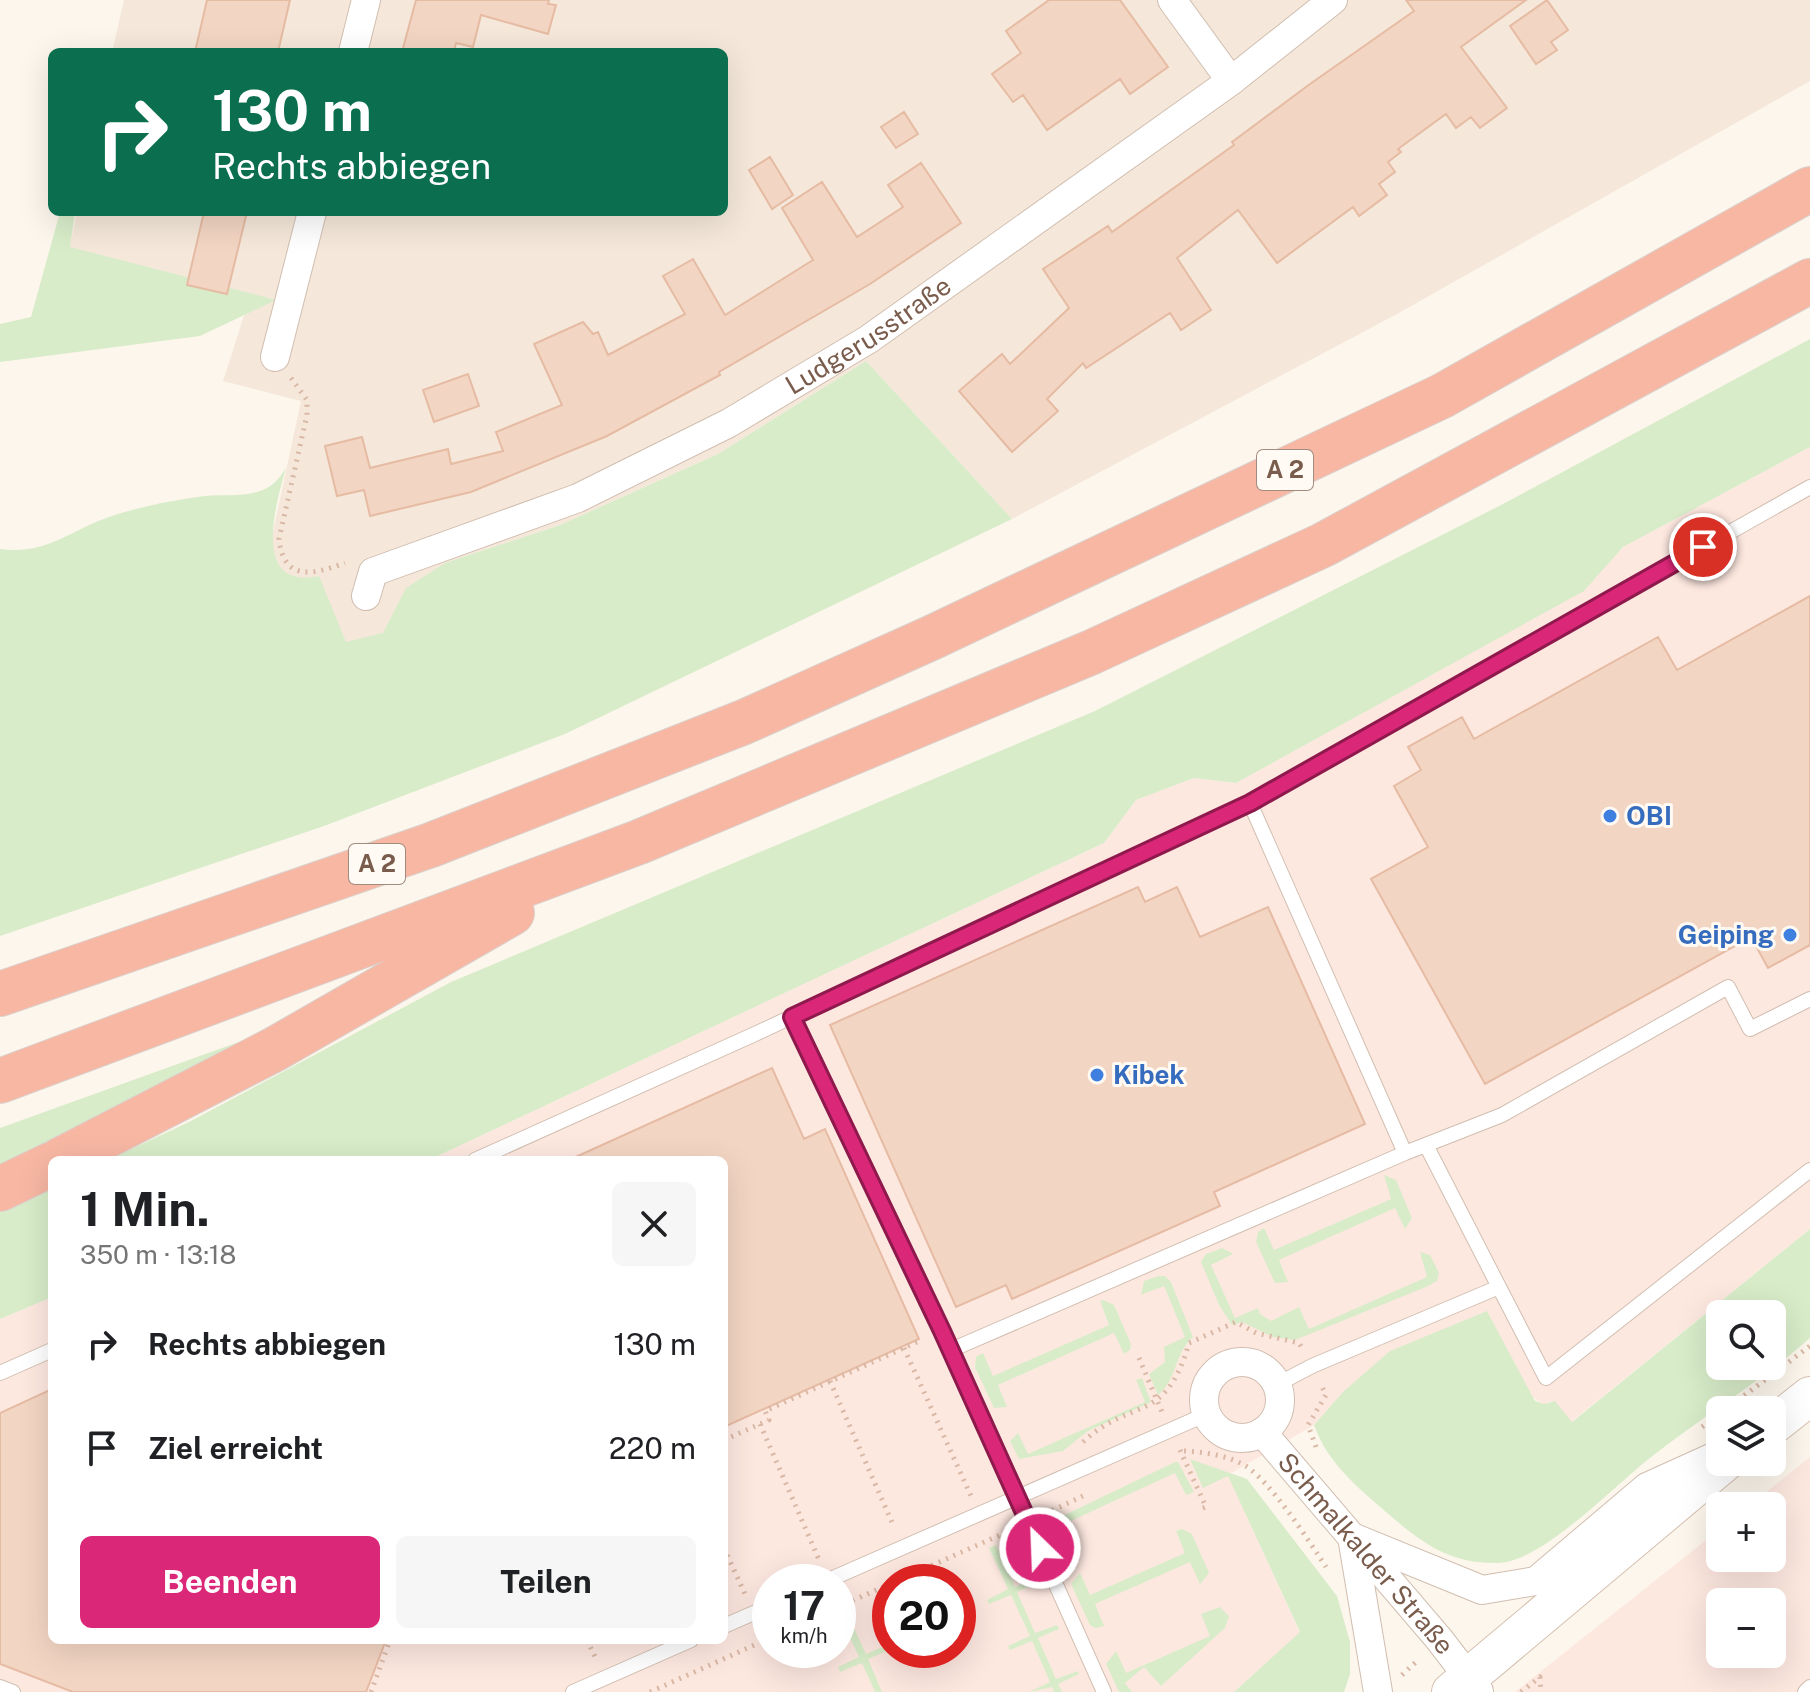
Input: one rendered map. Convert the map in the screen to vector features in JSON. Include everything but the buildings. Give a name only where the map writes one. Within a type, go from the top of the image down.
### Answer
[{"type":"highway","name":"A 2","points":[[2,993],[431,845],[744,722],[931,638],[1442,396],[1810,189]]},
{"type":"highway","points":[[0,1081],[639,842],[1064,664],[1323,545],[1810,281]]},
{"type":"highway","points":[[68,1156],[275,1049],[639,842]]},
{"type":"highway","points":[[0,1189],[48,1166]]},
{"type":"main road","points":[[1786,1415],[1810,1396]]},
{"type":"main road","name":"Schmalkalder Straße","points":[[1466,1687],[1709,1476]]},
{"type":"street","points":[[354,48],[366,0]]},
{"type":"street","points":[[1172,0],[1231,81]]},
{"type":"street","name":"Ludgerusstraße","points":[[370,584],[578,498],[729,423],[869,339],[1231,81],[1333,0]]},
{"type":"street","points":[[275,357],[311,216]]},
{"type":"street","points":[[1237,1362],[1261,1367],[1276,1385],[1279,1396],[1276,1416],[1262,1432],[1252,1437],[1230,1436],[1212,1424],[1207,1414],[1205,1392],[1209,1381],[1225,1366],[1237,1362]]},
{"type":"street","name":"Schmalkalder Straße","points":[[1262,1432],[1352,1537],[1466,1687]]},
{"type":"street","points":[[1352,1537],[1482,1590],[1536,1581],[1647,1487],[1706,1460]]},
{"type":"street","points":[[1352,1537],[1378,1692]]},
{"type":"lane","points":[[484,1156],[792,1017],[1250,803],[1810,487]]},
{"type":"lane","points":[[1250,803],[1405,1153]]},
{"type":"lane","points":[[951,1350],[1405,1153],[1502,1115],[1728,987],[1750,1029],[1810,999]]},
{"type":"lane","points":[[792,1017],[951,1350],[1104,1692]]},
{"type":"lane","points":[[1426,1145],[1546,1378],[1810,1170]]},
{"type":"lane","points":[[1276,1385],[1312,1366],[1499,1287]]},
{"type":"lane","points":[[0,1373],[48,1352]]},
{"type":"lane","points":[[856,1568],[1016,1495],[1207,1414]]},
{"type":"lane","points":[[728,1624],[752,1614]]},
{"type":"lane","points":[[573,1692],[682,1644]]},
{"type":"lane","points":[[0,1687],[13,1692]]},
{"type":"lane","points":[[1805,1692],[1810,1687]]},
{"type":"path","points":[[275,357],[307,400],[279,539],[281,554],[291,567],[316,573],[367,556],[370,584]]},
{"type":"path","points":[[1079,1445],[1093,1432],[1157,1401],[1176,1378],[1189,1343],[1236,1322],[1256,1333],[1299,1343],[1326,1395],[1308,1425],[1320,1453]]},
{"type":"path","points":[[728,1438],[769,1420],[765,1411],[942,1331]]},
{"type":"path","points":[[1744,1396],[1810,1346]]},
{"type":"path","points":[[904,1348],[990,1539]]},
{"type":"path","points":[[830,1381],[911,1564]]},
{"type":"path","points":[[760,1424],[819,1564]]},
{"type":"path","points":[[1167,1458],[1184,1450],[1216,1454],[1246,1466],[1302,1531],[1335,1580]]},
{"type":"path","points":[[968,1491],[1007,1475]]},
{"type":"path","points":[[935,1564],[1097,1490]]},
{"type":"path","points":[[371,1692],[389,1644]]},
{"type":"path","points":[[650,1692],[752,1646]]},
{"type":"path","points":[[1521,1692],[1540,1677],[1541,1692]]},
{"type":"shaded area","points":[[124,0],[1810,0],[1810,81],[1397,314],[1012,519],[866,361],[718,454],[560,525],[445,563],[381,654],[251,634],[301,401],[223,381],[249,300],[68,254],[76,216],[728,216],[728,48],[113,48]]},
{"type":"shaded area","points":[[1810,447],[1810,1229],[1722,1300],[1706,1300],[1706,1313],[1571,1422],[1550,1401],[1544,1405],[1531,1396],[1343,1392],[1314,1425],[1228,1475],[1300,1633],[1234,1692],[0,1692],[0,1319],[48,1299],[48,1644],[728,1644],[728,1156],[438,1156],[1104,843],[1136,800],[1194,778],[1236,783],[1583,591],[1623,547]]},
{"type":"shaded area","points":[[1810,1457],[1810,1692],[1515,1692],[1706,1540],[1706,1572],[1786,1572],[1786,1492],[1766,1492]]},
{"type":"green space","points":[[59,216],[74,216],[70,247],[276,300],[200,336],[0,362],[0,324],[31,317]]},
{"type":"green space","points":[[1810,339],[1810,447],[1623,547],[1584,591],[1236,783],[1194,778],[1136,800],[1104,843],[438,1156],[117,1156],[189,1122],[451,982],[1095,711],[1503,504]]},
{"type":"green space","points":[[866,361],[1012,519],[565,734],[324,826],[0,936],[0,549],[17,550],[45,545],[109,517],[156,504],[258,492],[272,485],[286,468],[274,522],[276,557],[283,570],[297,577],[319,576],[346,642],[383,633],[406,588],[445,563],[560,525],[718,454]]},
{"type":"green space","points":[[261,1034],[0,1177],[0,1128]]},
{"type":"green space","points":[[1384,1175],[1396,1180],[1412,1218],[1405,1229],[1395,1208],[1279,1260],[1288,1282],[1275,1283],[1256,1242],[1258,1232],[1264,1228],[1274,1250],[1391,1199]]},
{"type":"green space","points":[[48,1188],[48,1299],[0,1319],[0,1210]]},
{"type":"green space","points":[[1810,1229],[1810,1338],[1786,1357],[1786,1300],[1722,1300]]},
{"type":"green space","points":[[1222,1248],[1233,1254],[1211,1265],[1235,1318],[1258,1308],[1260,1314],[1271,1321],[1299,1307],[1309,1329],[1427,1277],[1420,1252],[1430,1255],[1439,1273],[1437,1281],[1426,1287],[1295,1340],[1273,1337],[1242,1322],[1232,1325],[1219,1305],[1201,1262],[1206,1254]]},
{"type":"green space","points":[[1165,1276],[1171,1282],[1193,1337],[1183,1350],[1169,1382],[1158,1395],[1149,1374],[1165,1362],[1164,1347],[1185,1337],[1164,1286],[1141,1295],[1144,1281]]},
{"type":"green space","points":[[1100,1301],[1114,1305],[1131,1344],[1130,1350],[1124,1354],[1114,1333],[998,1385],[1007,1407],[994,1408],[975,1367],[976,1357],[983,1353],[993,1376],[1109,1325]]},
{"type":"green space","points":[[1487,1311],[1535,1401],[1544,1404],[1555,1401],[1572,1422],[1706,1313],[1706,1380],[1756,1380],[1734,1396],[1706,1396],[1706,1416],[1650,1458],[1577,1521],[1535,1550],[1498,1563],[1464,1560],[1436,1549],[1411,1533],[1344,1473],[1327,1451],[1314,1425],[1343,1392],[1390,1351]]},
{"type":"green space","points":[[1142,1378],[1151,1402],[1088,1431],[1063,1451],[1019,1459],[1010,1441],[1018,1433],[1028,1454],[1145,1402],[1136,1380]]},
{"type":"green space","points":[[1190,1459],[1247,1479],[1337,1596],[1350,1642],[1350,1674],[1344,1692],[1234,1692],[1300,1632],[1228,1476],[1203,1488]]},
{"type":"green space","points":[[1178,1462],[1194,1492],[1186,1495],[1175,1473],[1060,1526],[1069,1548],[1057,1550],[1048,1523]]},
{"type":"green space","points":[[1182,1529],[1192,1534],[1209,1573],[1200,1584],[1190,1562],[1095,1604],[1104,1626],[1095,1628],[1090,1625],[1071,1584],[1080,1573],[1090,1595],[1185,1553],[1176,1531]]},
{"type":"green space","points":[[996,1545],[1015,1587],[1036,1578],[1038,1582],[1017,1592],[1035,1633],[1057,1625],[1059,1629],[1038,1638],[1056,1679],[1078,1671],[1079,1674],[1058,1684],[1062,1692],[1054,1692],[1052,1687],[1029,1692],[1050,1682],[1032,1641],[1010,1650],[1008,1646],[1030,1636],[1011,1595],[989,1604],[987,1600],[1008,1589],[989,1548]]},
{"type":"green space","points":[[1220,1607],[1229,1616],[1225,1628],[1161,1686],[1144,1667],[1125,1683],[1132,1692],[1119,1692],[1106,1664],[1116,1651],[1126,1673],[1210,1636],[1201,1614]]},
{"type":"green space","points":[[856,1632],[866,1654],[872,1651],[872,1657],[868,1659],[882,1692],[875,1692],[862,1663],[856,1665],[859,1657]]},
{"type":"place","name":"OBI","points":[[1610,816]]},
{"type":"place","name":"Geiping","points":[[1790,935]]},
{"type":"place","name":"Kibek","points":[[1097,1075]]},
{"type":"route","points":[[1040,1548],[942,1331],[792,1017],[1250,803],[1703,547]]}]
